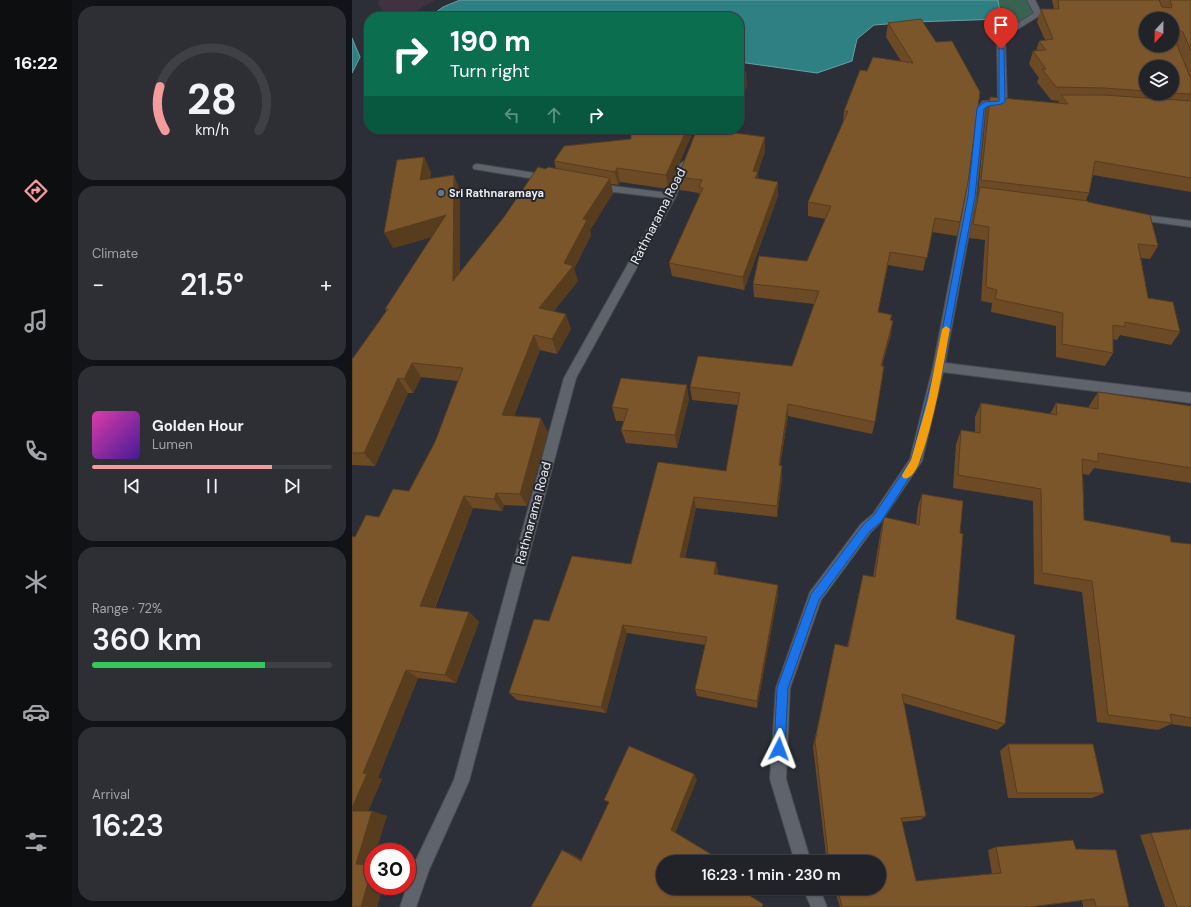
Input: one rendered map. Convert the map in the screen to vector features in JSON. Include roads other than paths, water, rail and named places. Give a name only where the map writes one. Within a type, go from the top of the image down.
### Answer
[{"type":"street","points":[[801,855],[778,779],[783,688],[815,597],[866,528],[877,518],[916,461],[939,367],[975,197],[981,108],[986,103],[1005,103],[1001,36],[1038,14],[1031,0]]},
{"type":"street","name":"Rathnarama Road","points":[[408,907],[421,868],[461,781],[570,378],[671,196],[688,156]]},
{"type":"street","points":[[477,167],[553,179]]},
{"type":"street","points":[[592,186],[671,196]]},
{"type":"street","points":[[1128,216],[1191,224]]},
{"type":"street","points":[[939,367],[1191,398]]},
{"type":"street","points":[[814,895],[819,907]]},
{"type":"water","points":[[460,0],[998,0],[1001,19],[874,25],[857,39],[852,61],[817,73],[744,63],[744,12],[436,12],[443,7]]},
{"type":"water","points":[[352,38],[360,57],[352,73]]},
{"type":"place","name":"Sri Rathnaramaya","points":[[441,193]]}]
